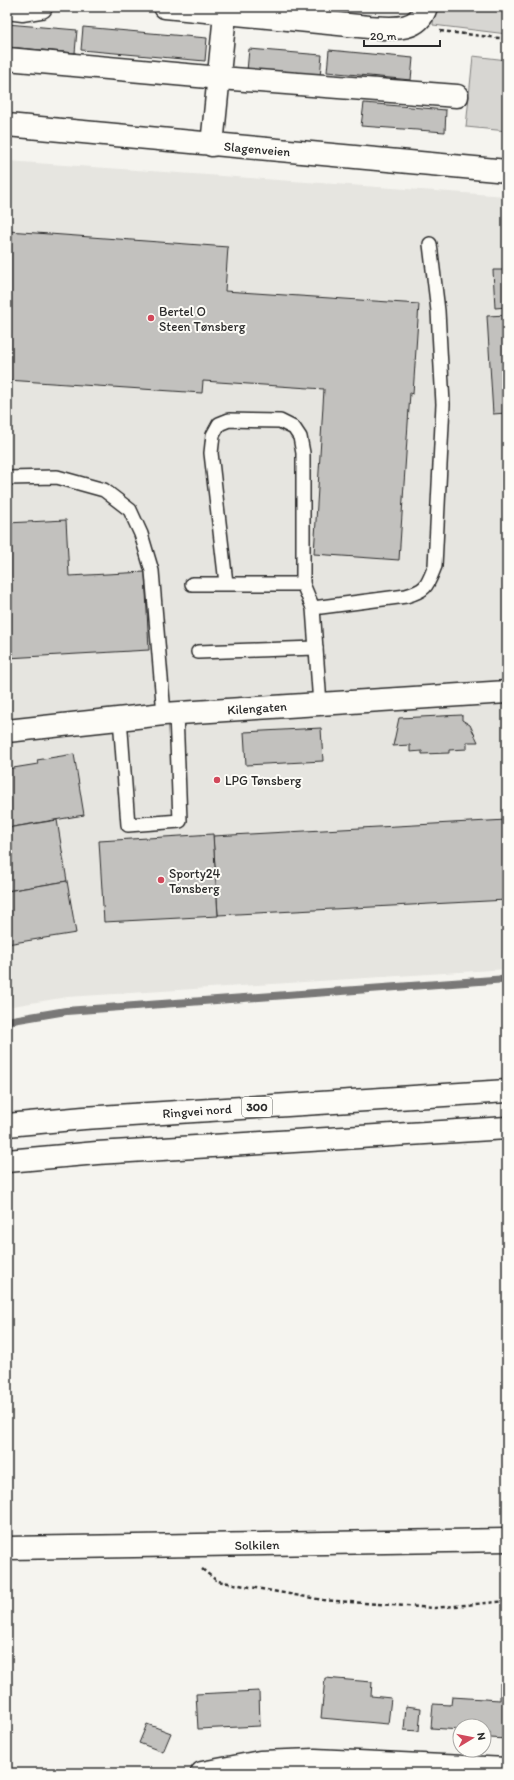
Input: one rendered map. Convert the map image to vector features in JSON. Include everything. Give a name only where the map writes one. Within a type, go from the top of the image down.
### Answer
[{"type":"street","points":[[7,8],[23,10],[41,7]]},
{"type":"street","points":[[174,8],[369,27],[400,28],[408,27],[419,20],[426,7]]},
{"type":"street","points":[[212,145],[220,78],[225,14]]},
{"type":"street","points":[[7,59],[220,78],[457,96]]},
{"type":"street","name":"Slagenveien","points":[[7,125],[507,171]]},
{"type":"street","name":"Kilengaten","points":[[7,731],[170,713],[507,692]]},
{"type":"street","name":"Ringvei nord","points":[[7,1125],[84,1118],[507,1091]]},
{"type":"street","points":[[7,1161],[97,1153],[507,1128]]},
{"type":"street","name":"Solkilen","points":[[7,1548],[507,1540]]},
{"type":"street","points":[[202,1773],[260,1762],[315,1760],[507,1769]]},
{"type":"lane","points":[[313,608],[406,596],[421,592],[428,583],[435,566],[443,404],[438,311],[430,244]]},
{"type":"lane","points":[[226,583],[211,453],[213,435],[219,424],[228,420],[280,421],[294,428],[300,437],[303,452],[303,584],[313,608],[320,704]]},
{"type":"lane","points":[[7,478],[57,477],[104,490],[130,510],[141,534],[152,571],[170,713],[180,820],[128,825],[120,718]]},
{"type":"lane","points":[[192,584],[303,584]]},
{"type":"lane","points":[[198,652],[316,648]]},
{"type":"path","points":[[408,27],[507,39]]},
{"type":"path","points":[[194,1546],[199,1566],[217,1581],[323,1600],[434,1608],[507,1601]]},
{"type":"shaded area","points":[[434,7],[507,7],[507,34],[433,25]]},
{"type":"shaded area","points":[[473,56],[507,60],[507,131],[466,127]]},
{"type":"shaded area","points":[[7,161],[507,196],[507,969],[67,997],[7,1007]]},
{"type":"building","points":[[7,24],[77,30],[75,53],[7,47]]},
{"type":"building","points":[[83,27],[207,38],[205,61],[81,50]]},
{"type":"building","points":[[249,49],[322,55],[320,77],[247,71]]},
{"type":"building","points":[[329,50],[413,58],[411,80],[327,72]]},
{"type":"building","points":[[364,103],[446,110],[445,132],[361,126]]},
{"type":"building","points":[[8,231],[228,247],[225,291],[419,304],[413,394],[410,393],[399,560],[314,554],[324,389],[203,381],[202,393],[7,380]]},
{"type":"building","points":[[493,270],[507,270],[507,307],[495,308]]},
{"type":"building","points":[[507,315],[507,413],[493,414],[487,316]]},
{"type":"building","points":[[66,520],[69,576],[145,572],[149,650],[7,658],[7,523]]},
{"type":"building","points":[[462,715],[462,720],[470,725],[478,742],[467,742],[467,749],[449,750],[449,753],[422,754],[422,751],[410,752],[410,745],[393,746],[399,718]]},
{"type":"building","points":[[321,728],[323,761],[246,765],[244,732]]},
{"type":"building","points":[[74,754],[84,815],[7,828],[7,769],[38,764],[37,760]]},
{"type":"building","points":[[57,820],[67,881],[7,891],[7,828]]},
{"type":"building","points":[[507,820],[507,900],[218,915],[213,836]]},
{"type":"building","points":[[213,834],[218,916],[104,922],[99,841]]},
{"type":"building","points":[[67,881],[76,933],[7,944],[7,891]]},
{"type":"building","points":[[325,1678],[372,1682],[371,1696],[391,1698],[388,1724],[321,1718]]},
{"type":"building","points":[[500,1683],[507,1683],[507,1739],[492,1738],[492,1718],[452,1718],[452,1729],[431,1728],[433,1704],[451,1705],[452,1697],[500,1700]]},
{"type":"building","points":[[259,1691],[260,1726],[198,1729],[196,1694]]},
{"type":"building","points":[[406,1706],[421,1708],[419,1731],[404,1730]]},
{"type":"building","points":[[147,1724],[171,1733],[163,1752],[139,1743]]},
{"type":"waterway","points":[[7,1021],[66,1011],[507,979]]},
{"type":"place","name":"Bertel O Steen Tønsberg","points":[[151,318]]},
{"type":"place","name":"LPG Tønsberg","points":[[217,780]]},
{"type":"place","name":"Sporty24 Tønsberg","points":[[161,880]]}]
